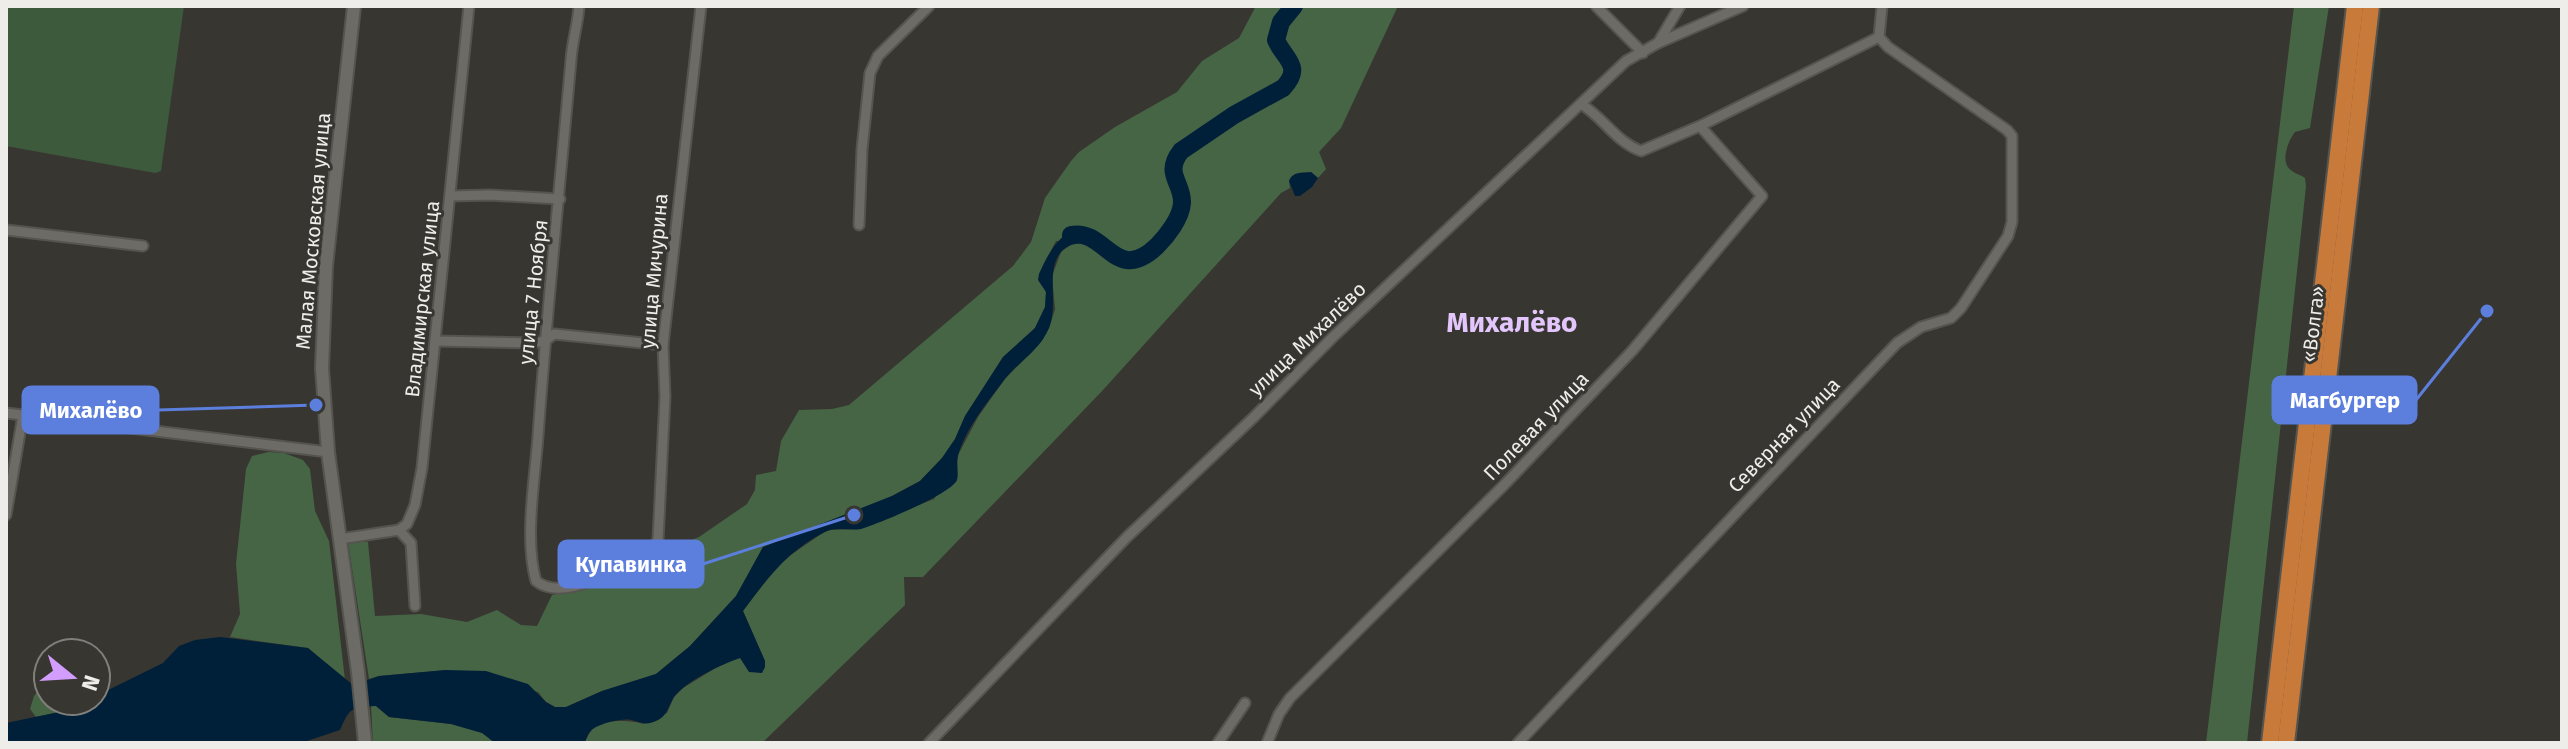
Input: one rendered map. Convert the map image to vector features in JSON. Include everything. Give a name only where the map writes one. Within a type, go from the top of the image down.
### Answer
[{"type":"highway","name":"«Волга»","points":[[2270,743],[2355,6]]},
{"type":"highway","name":"«Волга»","points":[[2286,743],[2371,6]]},
{"type":"main road","name":"Малая Московская улица","points":[[354,6],[326,266],[322,368],[328,452],[365,743]]},
{"type":"street","name":"Владимирская улица","points":[[399,530],[407,524],[415,505],[422,468],[469,6]]},
{"type":"street","name":"улица 7 Ноября","points":[[579,6],[571,55],[545,341],[531,565],[536,581],[551,588],[592,581],[654,546],[658,540]]},
{"type":"street","name":"улица Мичурина","points":[[658,540],[665,397],[663,345],[701,6]]},
{"type":"street","points":[[859,225],[862,149],[870,73],[878,56],[929,6]]},
{"type":"street","points":[[1596,6],[1643,53]]},
{"type":"street","points":[[1658,43],[1680,6]]},
{"type":"street","name":"улица Михалёво","points":[[929,743],[1127,537],[1334,336],[1626,61],[1658,43],[1743,6]]},
{"type":"street","points":[[1581,104],[1594,112],[1625,145],[1641,151],[1700,126],[1879,37],[1882,6]]},
{"type":"street","name":"Северная улица","points":[[1518,743],[1897,343],[1921,327],[1951,318],[1961,308],[2008,236],[2012,222],[2012,136],[1888,47],[1879,37]]},
{"type":"street","name":"Полевая улица","points":[[1267,743],[1279,714],[1290,698],[1505,484],[1632,351],[1762,196],[1700,126]]},
{"type":"street","points":[[451,196],[560,199]]},
{"type":"street","points":[[6,230],[143,246]]},
{"type":"street","points":[[436,341],[534,343],[545,341],[554,334],[663,345]]},
{"type":"street","points":[[6,413],[328,452]]},
{"type":"street","points":[[6,515],[23,415]]},
{"type":"street","points":[[340,539],[399,530],[411,543],[415,606]]},
{"type":"street","points":[[1218,743],[1245,703]]},
{"type":"green space","points":[[6,6],[184,6],[161,171],[155,173],[6,146]]},
{"type":"green space","points":[[1256,6],[1398,6],[1341,128],[1319,152],[1326,169],[1318,178],[1311,172],[1289,181],[1290,188],[1281,193],[1103,390],[923,577],[904,577],[905,605],[762,743],[584,743],[591,731],[601,724],[624,721],[644,724],[667,713],[674,697],[683,688],[722,664],[740,658],[765,661],[743,611],[779,563],[827,530],[858,529],[934,499],[956,469],[958,455],[978,417],[1004,380],[1041,342],[1049,328],[1055,309],[1052,276],[1061,252],[1072,244],[1089,241],[1056,241],[1039,274],[1046,292],[1045,307],[1035,328],[1003,357],[965,416],[955,439],[920,481],[892,496],[763,547],[736,596],[690,646],[656,674],[602,691],[566,707],[555,707],[538,692],[446,670],[369,679],[348,542],[368,542],[375,616],[421,614],[467,622],[497,610],[521,625],[537,626],[552,595],[603,583],[651,557],[699,537],[747,504],[755,490],[756,475],[776,471],[781,441],[799,410],[849,405],[1013,266],[1031,242],[1045,198],[1079,152],[1115,127],[1177,92],[1202,61],[1239,38]]},
{"type":"green space","points":[[2294,6],[2329,6],[2310,128],[2295,132],[2285,158],[2288,167],[2305,178],[2306,186],[2247,743],[2206,743]]},
{"type":"green space","points":[[268,452],[284,453],[303,460],[310,469],[315,511],[329,541],[345,680],[308,648],[230,637],[240,614],[236,564],[246,469],[252,456]]},
{"type":"green space","points":[[371,706],[376,706],[389,717],[451,724],[483,733],[495,743],[373,743]]},
{"type":"water","points":[[1311,172],[1318,178],[1312,187],[1295,196],[1289,181],[1291,178],[1298,173]]},
{"type":"water","points":[[1081,226],[1091,229],[1094,239],[1068,246],[1056,260],[1049,328],[1039,344],[1002,383],[971,427],[961,446],[957,480],[952,486],[913,508],[870,526],[830,530],[812,539],[779,566],[743,611],[765,661],[762,673],[749,672],[740,658],[732,661],[687,685],[674,697],[660,719],[649,723],[627,720],[603,724],[589,733],[584,743],[495,743],[482,733],[451,724],[389,717],[376,706],[352,710],[340,730],[301,743],[6,743],[6,723],[35,717],[112,717],[112,688],[163,663],[179,646],[195,640],[220,637],[308,648],[353,685],[379,676],[446,670],[486,671],[528,684],[555,707],[566,707],[602,691],[656,674],[690,646],[736,596],[763,547],[892,496],[920,481],[942,458],[1003,357],[1035,328],[1045,307],[1046,292],[1038,280],[1039,274],[1060,239]]},
{"type":"waterway","points":[[1071,235],[1093,239],[1111,253],[1131,260],[1143,257],[1157,246],[1173,226],[1181,209],[1182,196],[1174,172],[1181,151],[1234,115],[1283,88],[1289,80],[1292,68],[1276,40],[1281,22],[1294,6]]},
{"type":"place","name":"Магбургер","points":[[2487,311]]},
{"type":"place","name":"Михалёво","points":[[316,405]]},
{"type":"place","name":"Купавинка","points":[[854,515]]},
{"type":"district","name":"Михалёво","points":[[1512,322]]}]
